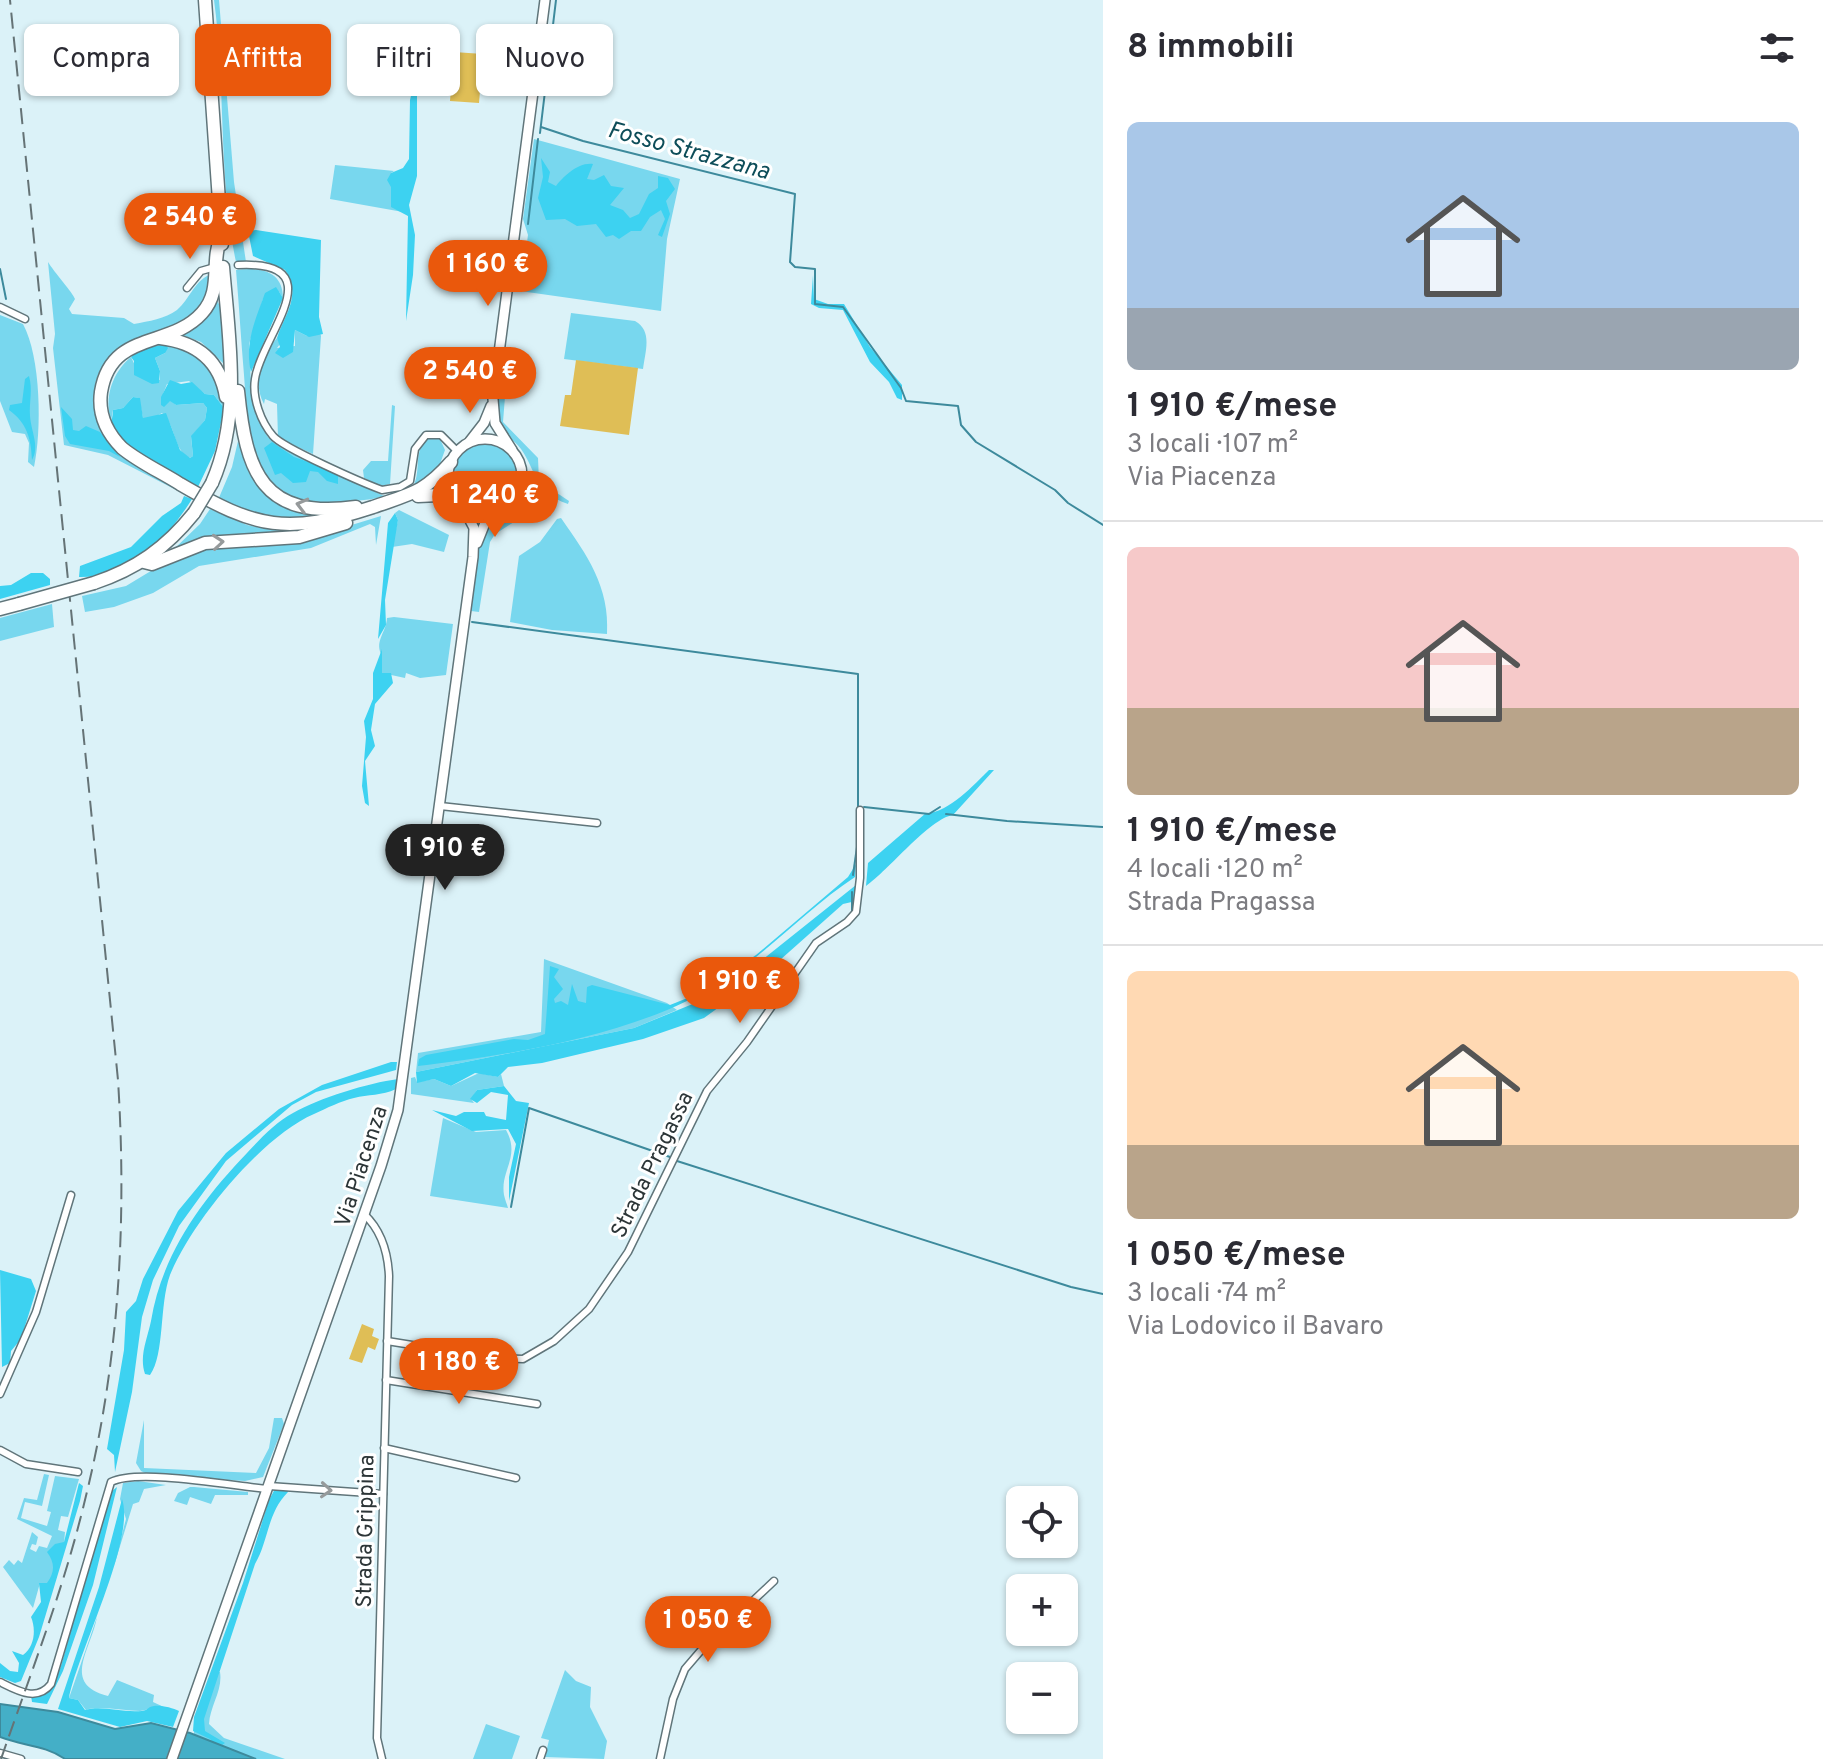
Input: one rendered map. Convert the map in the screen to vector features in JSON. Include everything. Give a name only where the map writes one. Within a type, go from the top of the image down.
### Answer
[{"type":"highway","points":[[0,609],[94,583],[144,562],[161,549],[194,513],[212,483],[224,451],[231,409],[230,361],[205,0]]},
{"type":"highway","points":[[221,237],[216,248],[215,287],[206,308],[181,330],[124,351],[106,374],[102,388],[103,419],[109,432],[127,452],[220,507],[255,521],[308,524],[403,499],[439,495],[461,503]]},
{"type":"highway","points":[[156,338],[193,346],[218,370],[226,396],[224,451]]},
{"type":"highway","points":[[230,361],[237,372],[242,430],[248,457],[267,487],[288,501],[311,508],[379,505]]},
{"type":"highway","points":[[144,562],[152,564],[205,543],[310,535],[370,514],[433,483],[454,457]]},
{"type":"main road","points":[[493,399],[484,423],[454,457],[449,483],[461,503],[480,512],[500,509],[515,498],[521,481],[520,464],[495,423],[493,399],[545,0]]},
{"type":"main road","points":[[468,443],[488,439],[512,450]]},
{"type":"main road","name":"Via Piacenza","points":[[172,1759],[364,1214],[401,1097],[473,557],[474,528],[461,503]]},
{"type":"main road","name":"Via Piacenza","points":[[473,557],[481,529],[500,509]]},
{"type":"street","points":[[238,265],[273,268],[285,279],[288,289],[284,313],[260,360],[254,387],[262,418],[279,442],[382,490],[400,487],[410,481],[415,449],[426,435],[441,435],[454,457]]},
{"type":"street","points":[[187,288],[204,269],[215,267]]},
{"type":"street","points":[[0,307],[25,319]]},
{"type":"street","points":[[440,806],[597,823]]},
{"type":"street","name":"Strada Pragassa","points":[[387,1341],[493,1358],[523,1359],[554,1341],[589,1309],[628,1252],[707,1091],[764,1018],[816,943],[856,912],[860,878],[860,810]]},
{"type":"street","points":[[0,1394],[36,1312],[71,1195]]},
{"type":"street","name":"Strada Grippina","points":[[364,1214],[377,1231],[388,1259],[377,1738],[382,1759]]},
{"type":"street","points":[[386,1380],[537,1404]]},
{"type":"street","points":[[384,1448],[516,1478]]},
{"type":"street","points":[[0,1450],[26,1464],[78,1472]]},
{"type":"street","points":[[0,1682],[35,1695],[45,1692],[51,1684],[105,1492],[111,1482],[120,1478],[174,1479],[383,1494]]},
{"type":"street","points":[[660,1759],[676,1688],[685,1669],[774,1581]]},
{"type":"street","points":[[540,1759],[543,1750]]},
{"type":"street","points":[[0,1753],[21,1759]]},
{"type":"shaded area","points":[[214,0],[219,0],[221,24],[217,24]]},
{"type":"shaded area","points":[[221,96],[227,96],[234,182],[246,262],[236,262],[224,165]]},
{"type":"shaded area","points":[[411,96],[417,96],[417,176],[409,205],[415,235],[406,321],[408,216],[391,207],[391,187],[387,180],[409,159]]},
{"type":"shaded area","points":[[534,139],[680,179],[667,239],[661,311],[520,291],[528,235],[523,219]]},
{"type":"shaded area","points":[[541,158],[550,172],[548,182],[556,186],[577,168],[593,164],[587,179],[594,180],[604,175],[611,186],[624,188],[610,205],[623,210],[630,218],[639,214],[649,194],[658,188],[658,176],[668,178],[675,189],[666,201],[670,214],[662,237],[658,235],[665,219],[661,210],[650,217],[641,231],[631,231],[619,239],[613,235],[606,237],[596,224],[577,226],[565,219],[546,220],[538,198],[543,177]]},
{"type":"shaded area","points":[[335,165],[394,171],[391,173],[391,206],[403,212],[330,199]]},
{"type":"shaded area","points":[[248,231],[321,240],[319,317],[323,334],[309,337],[295,330],[293,352],[283,358],[275,353],[280,347],[277,338],[290,305],[292,288],[285,270],[253,256]]},
{"type":"shaded area","points":[[48,262],[75,299],[69,309],[72,314],[124,318],[134,324],[172,313],[182,306],[201,280],[212,274],[206,296],[197,311],[176,326],[134,340],[119,350],[97,378],[95,393],[103,423],[124,451],[148,473],[188,496],[108,455],[64,445],[53,348],[55,334]]},
{"type":"shaded area","points":[[236,270],[268,272],[279,281],[282,289],[283,298],[279,292],[263,299],[249,344],[251,386],[268,437],[282,448],[384,496],[317,504],[293,499],[275,488],[263,471],[254,451],[249,427]]},
{"type":"shaded area","points":[[813,275],[814,299],[828,304],[844,304],[870,347],[902,385],[902,400],[897,398],[889,382],[870,362],[843,310],[819,308],[811,304]]},
{"type":"shaded area","points":[[276,287],[283,298],[251,372],[249,351],[255,322],[265,293]]},
{"type":"shaded area","points":[[217,301],[222,309],[225,365],[201,342],[182,335],[207,318]]},
{"type":"shaded area","points":[[571,313],[635,321],[641,325],[646,336],[643,369],[564,359]]},
{"type":"shaded area","points":[[0,315],[23,324],[33,355],[39,415],[34,467],[28,462],[29,443],[25,434],[12,432],[0,401]]},
{"type":"shaded area","points":[[295,330],[307,336],[320,333],[321,336],[313,454],[278,438],[277,404],[265,399],[264,404],[260,396],[259,378],[263,360],[277,338],[280,344],[277,348],[295,346]]},
{"type":"shaded area","points":[[165,344],[189,351],[207,364],[222,395],[224,408],[214,395],[205,394],[189,381],[167,384],[163,394],[164,406],[170,400],[176,405],[203,403],[207,408],[205,420],[191,437],[193,456],[190,458],[180,450],[162,413],[151,419],[143,418],[139,398],[133,397],[123,408],[113,410],[111,421],[109,412],[111,386],[124,363],[131,357],[140,376],[160,380],[155,358],[165,353]]},
{"type":"shaded area","points":[[165,344],[168,348],[165,353],[155,358],[160,371],[159,383],[152,384],[134,375],[131,357],[141,349]]},
{"type":"shaded area","points":[[29,376],[30,416],[35,444],[32,460],[27,432],[9,410],[10,405],[22,403],[25,379]]},
{"type":"shaded area","points":[[170,380],[181,384],[192,382],[205,394],[214,395],[224,408],[215,451],[198,487],[139,454],[119,438],[112,426],[113,410],[123,408],[133,397],[140,398],[143,418],[166,413],[180,450],[190,458],[193,456],[191,436],[205,420],[207,408],[203,403],[176,405],[170,401],[164,407],[161,405],[161,397]]},
{"type":"shaded area","points":[[506,384],[503,422],[538,458],[539,481],[569,501],[568,504],[543,488],[538,481],[521,449],[500,427],[497,408]]},
{"type":"shaded area","points":[[392,405],[395,406],[390,484],[381,486],[364,478],[363,470],[371,461],[388,461]]},
{"type":"shaded area","points":[[61,407],[72,419],[73,430],[79,431],[86,426],[100,432],[120,457],[109,451],[70,444],[65,436]]},
{"type":"shaded area","points":[[427,439],[440,439],[445,450],[436,475],[411,490],[420,450]]},
{"type":"shaded area","points":[[238,441],[250,473],[262,490],[325,514],[297,518],[271,516],[218,500],[232,467]]},
{"type":"shaded area","points":[[272,442],[294,457],[338,476],[338,484],[327,481],[318,472],[310,471],[306,482],[293,483],[281,473],[275,475],[264,448]]},
{"type":"shaded area","points":[[478,443],[492,443],[504,448],[513,457],[518,476],[516,489],[509,500],[492,509],[478,509],[466,504],[457,495],[452,483],[452,469],[457,457],[466,448]]},
{"type":"shaded area","points":[[184,496],[192,499],[171,528],[145,553],[114,571],[79,577],[80,566],[131,547],[162,516],[181,503]]},
{"type":"shaded area","points":[[536,497],[547,509],[534,501],[522,517],[495,534],[490,542],[479,612],[471,611],[480,541],[489,524],[507,514],[522,499]]},
{"type":"shaded area","points":[[210,509],[247,525],[266,529],[317,530],[199,541],[172,551],[200,524]]},
{"type":"shaded area","points":[[399,510],[449,535],[444,552],[412,544],[392,547],[398,520],[395,513]]},
{"type":"shaded area","points":[[395,513],[398,520],[385,600],[386,625],[378,639],[388,523]]},
{"type":"shaded area","points":[[381,516],[376,545],[375,527],[370,524],[311,548],[199,566],[153,593],[114,607],[85,612],[82,596],[126,586],[174,557],[196,549],[296,542]]},
{"type":"shaded area","points":[[561,518],[588,559],[601,586],[607,634],[552,630],[510,622],[519,556],[540,542]]},
{"type":"shaded area","points":[[31,573],[43,573],[50,579],[50,585],[0,599],[0,586],[11,585]]},
{"type":"shaded area","points":[[52,604],[54,627],[0,641],[0,618]]},
{"type":"shaded area","points":[[387,618],[453,624],[446,675],[420,678],[406,673],[405,678],[382,673],[380,640]]},
{"type":"shaded area","points":[[382,649],[382,673],[391,673],[393,683],[375,704],[371,730],[375,746],[365,761],[369,806],[365,803],[362,786],[366,737],[364,721],[373,699],[373,673]]},
{"type":"shaded area","points":[[989,770],[994,770],[953,815],[933,825],[866,886],[868,863],[926,813],[951,804]]},
{"type":"shaded area","points":[[856,864],[855,877],[739,970],[689,1000],[615,1029],[575,1039],[494,1056],[418,1066],[419,1059],[426,1055],[514,1039],[528,1040],[545,1034],[550,966],[559,969],[554,977],[563,989],[554,999],[555,1003],[561,1001],[568,1005],[572,984],[578,1001],[586,1003],[587,987],[592,985],[670,1005],[695,995],[706,984],[722,978],[756,955],[848,877]]},
{"type":"shaded area","points":[[856,885],[856,901],[843,904],[762,976],[704,1018],[643,1039],[542,1063],[508,1067],[498,1077],[475,1073],[451,1086],[434,1079],[417,1083],[416,1072],[634,1028],[722,992]]},
{"type":"shaded area","points":[[544,959],[667,1003],[677,1010],[634,1028],[416,1072],[418,1053],[541,1032]]},
{"type":"shaded area","points":[[397,1062],[396,1070],[316,1092],[292,1105],[226,1161],[179,1226],[153,1280],[142,1317],[132,1392],[115,1472],[114,1455],[107,1449],[124,1350],[126,1312],[136,1301],[143,1279],[178,1211],[226,1153],[279,1109],[322,1085]]},
{"type":"shaded area","points":[[479,1073],[498,1077],[501,1074],[504,1086],[477,1090],[471,1099],[474,1103],[411,1094],[411,1078],[415,1077],[417,1082],[434,1079],[451,1086]]},
{"type":"shaded area","points":[[398,1079],[396,1089],[344,1101],[294,1125],[230,1183],[194,1231],[170,1275],[158,1355],[150,1375],[145,1374],[144,1348],[164,1273],[186,1230],[230,1171],[268,1131],[293,1113],[344,1092]]},
{"type":"shaded area","points":[[504,1086],[516,1101],[529,1103],[509,1201],[509,1177],[516,1144],[508,1129],[472,1131],[432,1110],[456,1116],[464,1112],[484,1112],[486,1116],[506,1120],[508,1095],[491,1092],[477,1103],[470,1099],[477,1090]]},
{"type":"shaded area","points":[[443,1118],[476,1132],[506,1130],[511,1148],[504,1186],[508,1208],[430,1196]]},
{"type":"shaded area","points":[[0,1270],[31,1279],[36,1291],[21,1339],[11,1351],[10,1363],[2,1367]]},
{"type":"shaded area","points":[[274,1418],[282,1418],[284,1424],[263,1477],[245,1481],[149,1475],[141,1471],[136,1463],[144,1420],[144,1468],[256,1473],[269,1448]]},
{"type":"shaded area","points":[[44,1474],[49,1475],[42,1506],[25,1502],[21,1518],[47,1526],[55,1476],[79,1479],[68,1517],[61,1516],[58,1530],[65,1532],[64,1543],[48,1592],[40,1583],[33,1608],[3,1567],[9,1560],[14,1565],[18,1560],[22,1563],[32,1532],[38,1537],[36,1545],[32,1544],[30,1549],[36,1552],[39,1546],[47,1548],[52,1536],[17,1519],[24,1498],[37,1500]]},
{"type":"shaded area","points":[[138,1481],[166,1485],[144,1489],[139,1502],[133,1504],[113,1569],[126,1519],[120,1499],[123,1483]]},
{"type":"shaded area","points":[[79,1483],[83,1486],[80,1501],[39,1637],[21,1681],[15,1683],[0,1677],[0,1663],[10,1671],[18,1672],[19,1663],[12,1651],[23,1655],[32,1642],[34,1627],[31,1617],[41,1602],[39,1583],[47,1583],[53,1571],[47,1552],[55,1544],[64,1542]]},
{"type":"shaded area","points":[[117,1487],[93,1585],[63,1671],[47,1704],[32,1702],[31,1695],[44,1695],[53,1686],[61,1666],[105,1509],[111,1492]]},
{"type":"shaded area","points":[[190,1487],[248,1492],[248,1495],[215,1495],[211,1504],[190,1497],[187,1505],[174,1501],[178,1493]]},
{"type":"shaded area","points":[[276,1487],[288,1489],[288,1492],[272,1518],[204,1719],[205,1731],[225,1743],[218,1748],[210,1739],[193,1731],[194,1717]]},
{"type":"shaded area","points":[[122,1499],[124,1517],[114,1567],[69,1698],[78,1700],[85,1710],[170,1708],[179,1711],[173,1727],[147,1721],[120,1727],[58,1709],[99,1587]]},
{"type":"shaded area","points":[[97,1617],[83,1664],[82,1674],[86,1683],[94,1691],[108,1696],[117,1680],[154,1695],[153,1702],[166,1708],[86,1710],[78,1700],[69,1698]]},
{"type":"shaded area","points":[[565,1670],[576,1681],[591,1687],[590,1707],[607,1741],[604,1759],[545,1757],[549,1740],[541,1738]]},
{"type":"shaded area","points":[[214,1672],[220,1672],[220,1679],[209,1724],[224,1738],[285,1759],[205,1759],[194,1736],[194,1727]]},
{"type":"shaded area","points":[[0,1704],[58,1712],[115,1729],[151,1723],[190,1733],[256,1759],[65,1759],[50,1751],[0,1737]]},
{"type":"shaded area","points":[[486,1724],[520,1736],[512,1759],[473,1759]]},
{"type":"building","points":[[460,52],[476,54],[476,96],[480,96],[479,103],[450,101],[450,96],[460,96]]},
{"type":"building","points":[[576,360],[638,368],[629,435],[560,426],[565,395],[571,395]]},
{"type":"building","points":[[362,1324],[374,1329],[372,1336],[379,1339],[375,1350],[368,1347],[362,1363],[349,1359]]},
{"type":"waterway","points":[[540,133],[556,0]]},
{"type":"waterway","name":"Fosso Strazzana","points":[[541,127],[583,141],[795,194],[790,262],[795,267],[815,269],[815,304],[843,307],[901,388],[906,401],[958,406],[961,425],[976,442],[1055,490],[1068,503],[1103,525]]},
{"type":"waterway","points":[[528,224],[538,139]]},
{"type":"waterway","points":[[0,269],[6,299]]},
{"type":"waterway","points":[[472,622],[858,674],[858,808]]},
{"type":"waterway","points":[[864,807],[929,814],[940,807]]},
{"type":"waterway","points":[[946,814],[1103,827]]},
{"type":"waterway","points":[[853,875],[857,847]]},
{"type":"waterway","points":[[852,892],[852,911]]},
{"type":"waterway","points":[[511,1207],[529,1108],[670,1157]]},
{"type":"waterway","points":[[677,1161],[1071,1287],[1103,1294]]},
{"type":"railway","points":[[1,1759],[66,1569],[96,1452],[118,1294],[121,1187],[118,1080],[10,0]]}]
